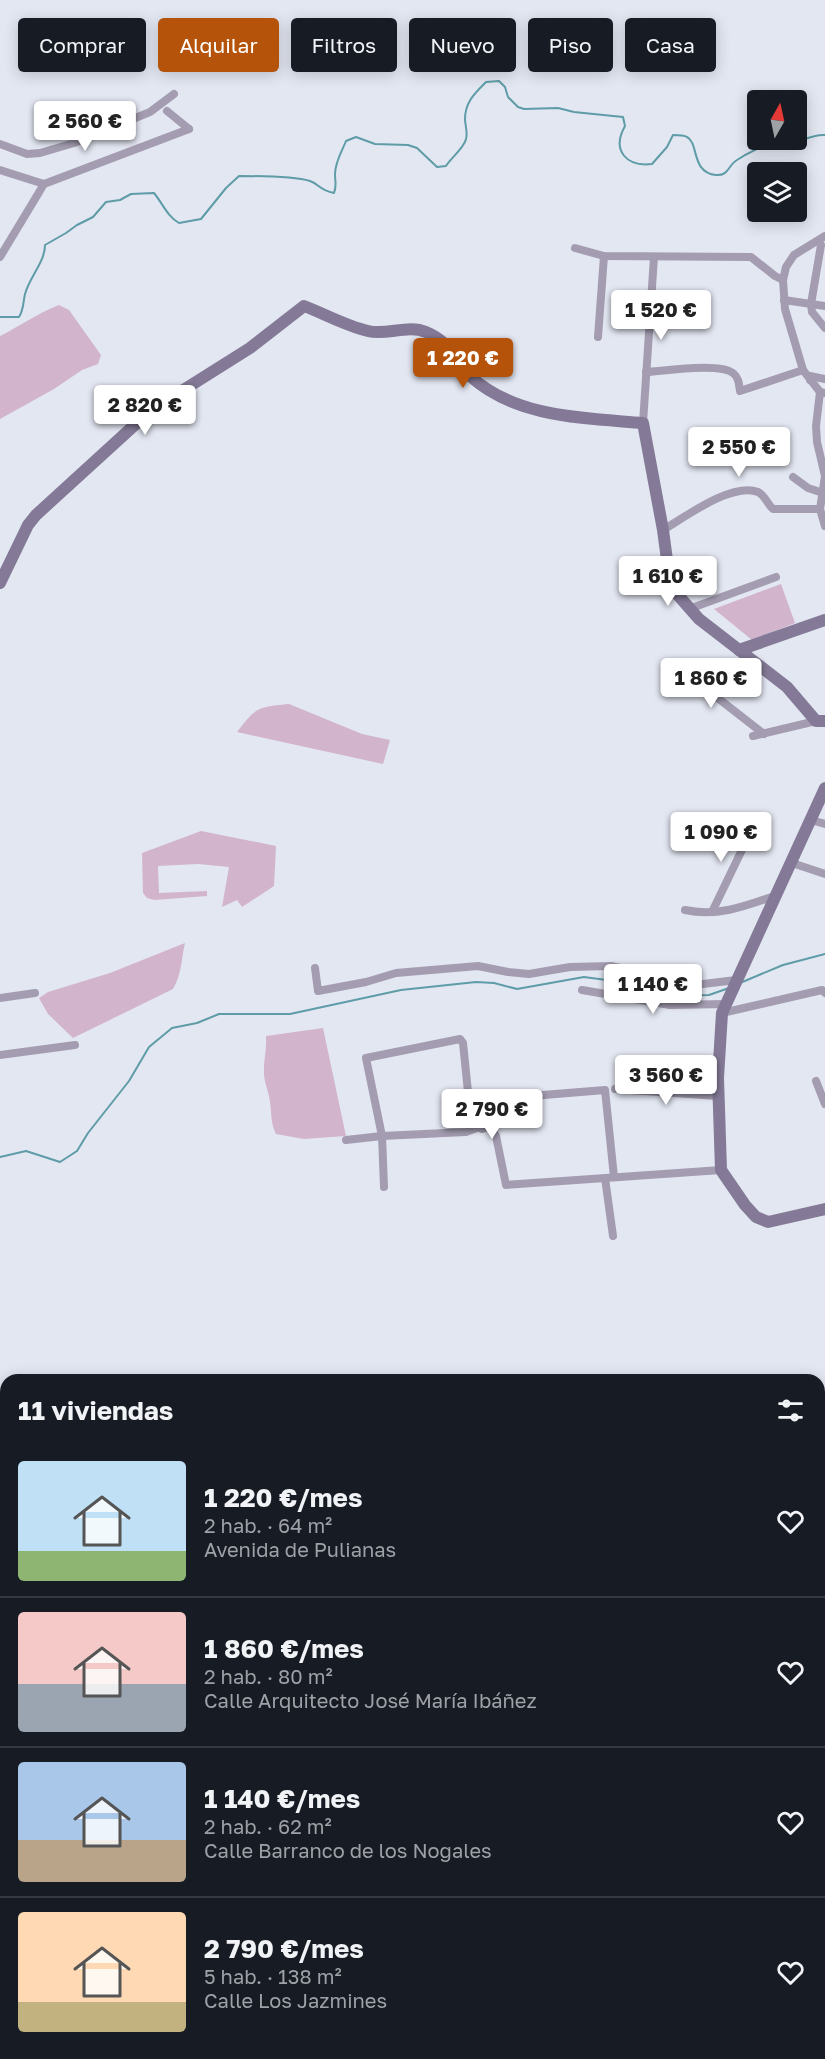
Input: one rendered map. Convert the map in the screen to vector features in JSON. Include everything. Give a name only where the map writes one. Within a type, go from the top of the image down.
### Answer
[{"type":"street","points":[[0,144],[27,154],[40,153],[74,143],[150,112],[174,94]]},
{"type":"street","points":[[0,257],[44,184],[189,129],[167,111]]},
{"type":"street","points":[[0,170],[44,184]]},
{"type":"street","points":[[825,236],[794,255],[786,267],[783,280],[784,300],[803,370],[817,389],[816,396],[822,394],[817,442],[825,476],[820,509],[825,526]]},
{"type":"street","points":[[821,245],[811,304],[812,312],[825,328]]},
{"type":"street","points":[[575,248],[604,256],[751,257],[783,280]]},
{"type":"street","points":[[598,337],[604,256]]},
{"type":"street","points":[[654,257],[643,423],[667,560],[677,594],[689,609],[787,687],[821,721]]},
{"type":"street","points":[[784,300],[825,306]]},
{"type":"street","points":[[0,584],[28,525],[36,515],[115,442],[150,411],[250,348],[304,306],[370,332],[422,330],[438,336],[469,375],[500,397],[529,408],[576,417],[643,423]]},
{"type":"street","points":[[646,372],[720,368],[733,372],[738,379],[740,391],[803,370]]},
{"type":"street","points":[[810,378],[810,376],[825,378]]},
{"type":"street","points":[[794,477],[808,489],[823,493]]},
{"type":"street","points":[[663,530],[721,496],[735,492],[756,491],[762,494],[773,509],[820,509]]},
{"type":"street","points":[[689,609],[776,577]]},
{"type":"street","points":[[740,650],[825,620]]},
{"type":"street","points":[[674,664],[764,734]]},
{"type":"street","points":[[753,736],[821,721]]},
{"type":"street","points":[[825,788],[725,1008],[718,1096],[721,1170],[749,1211],[764,1221],[773,1222],[825,1209]]},
{"type":"street","points":[[811,820],[825,824]]},
{"type":"street","points":[[712,912],[754,825]]},
{"type":"street","points":[[792,863],[825,874]]},
{"type":"street","points":[[685,910],[700,913],[731,911],[777,895]]},
{"type":"street","points":[[315,968],[318,991],[366,982],[396,973],[478,966],[529,974],[570,967],[610,966],[643,973],[668,983],[703,984],[736,980]]},
{"type":"street","points":[[582,990],[670,1005],[725,1008],[824,991]]},
{"type":"street","points":[[0,998],[35,993]]},
{"type":"street","points":[[384,1187],[382,1136],[366,1058],[443,1041],[460,1040],[464,1043],[468,1092],[475,1105]]},
{"type":"street","points":[[0,1055],[75,1045]]},
{"type":"street","points":[[816,1081],[825,1104]]},
{"type":"street","points":[[615,1089],[718,1096]]},
{"type":"street","points":[[477,1128],[471,1121],[472,1108],[494,1099],[605,1090],[613,1236]]},
{"type":"street","points":[[487,1103],[492,1110],[490,1126],[496,1136],[506,1185],[721,1170]]},
{"type":"street","points":[[346,1140],[466,1132],[490,1126]]},
{"type":"shaded area","points":[[59,305],[69,310],[101,355],[98,364],[82,370],[54,389],[0,419],[0,336]]},
{"type":"shaded area","points":[[781,584],[795,623],[752,640],[714,609]]},
{"type":"shaded area","points":[[289,704],[362,734],[390,740],[383,764],[237,732],[258,710]]},
{"type":"shaded area","points":[[201,831],[276,846],[274,886],[242,907],[237,900],[222,907],[229,867],[198,864],[158,866],[159,893],[207,891],[207,896],[154,900],[147,898],[143,893],[142,853]]},
{"type":"shaded area","points":[[185,943],[180,972],[173,989],[73,1038],[48,1014],[39,998],[48,992],[110,973]]},
{"type":"shaded area","points":[[323,1028],[346,1136],[304,1139],[276,1134],[264,1073],[266,1036]]},
{"type":"waterway","points":[[0,317],[19,317],[27,287],[43,257],[45,245],[93,217],[106,202],[120,200],[131,194],[154,193],[168,213],[179,223],[201,219],[239,176],[303,179],[334,193],[335,170],[339,157],[346,141],[356,137],[375,144],[408,145],[417,148],[437,167],[446,166],[465,142],[467,134],[465,113],[475,94],[486,82],[499,81],[505,87],[508,97],[518,107],[524,109],[558,108],[623,117],[625,126],[621,135],[621,150],[624,156],[635,163],[652,164],[667,147],[673,135],[684,136],[691,140],[703,169],[708,173],[720,175],[724,174],[737,160],[766,145],[792,144],[813,136],[825,135]]},
{"type":"waterway","points":[[740,983],[783,965],[825,954]]},
{"type":"waterway","points":[[0,1157],[26,1151],[60,1162],[77,1151],[88,1133],[129,1081],[149,1047],[172,1028],[197,1023],[219,1014],[290,1014],[401,990],[476,982],[494,983],[517,989],[584,977],[644,985],[668,996],[709,995],[729,988]]}]
